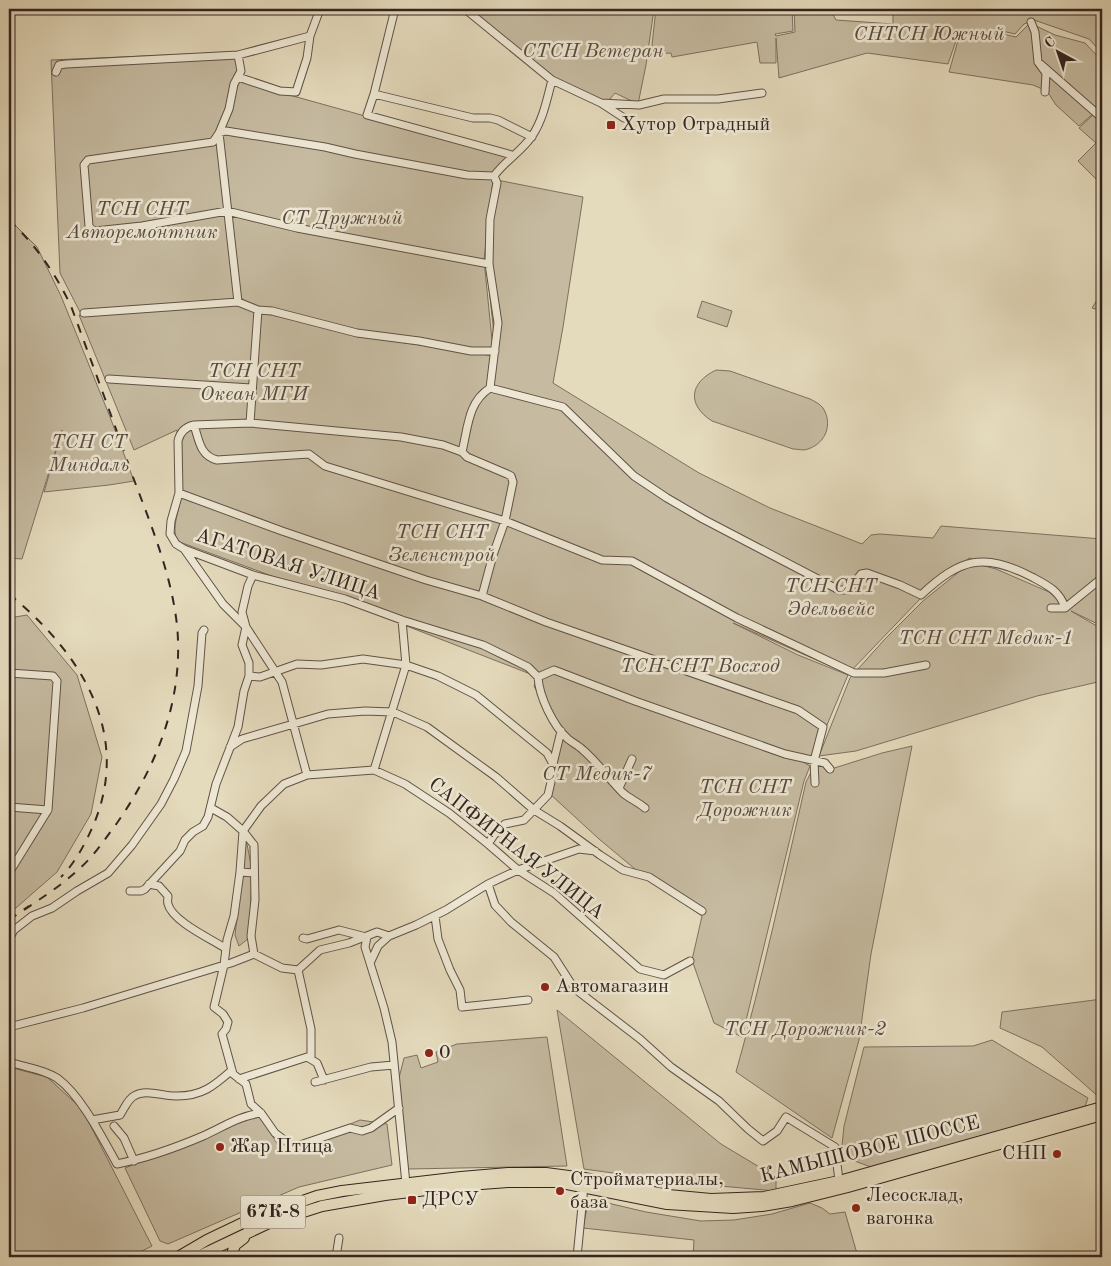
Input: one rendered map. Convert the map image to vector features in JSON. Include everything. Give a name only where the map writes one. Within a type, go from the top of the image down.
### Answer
[{"type":"main road","name":"КАМЫШОВОЕ ШОССЕ","points":[[178,1257],[251,1219],[317,1196],[342,1191],[489,1175],[546,1173],[584,1178],[668,1195],[711,1199],[764,1197],[839,1181],[1102,1107]]},
{"type":"main road","name":"КАМЫШОВОЕ ШОССЕ","points":[[199,1257],[269,1223],[322,1206],[385,1195],[468,1185],[508,1182],[558,1182],[667,1204],[733,1208],[762,1206],[792,1201],[848,1187],[1102,1115]]},
{"type":"main road","points":[[231,1257],[238,1242],[259,1231],[269,1223]]},
{"type":"main road","points":[[199,1257],[200,1247],[229,1229]]},
{"type":"street","points":[[238,77],[280,91],[296,92],[307,58],[310,36],[320,9]]},
{"type":"street","points":[[395,9],[367,115],[512,155]]},
{"type":"street","points":[[465,9],[552,80],[601,103],[624,118]]},
{"type":"street","points":[[1031,22],[1036,32],[1038,62],[1046,73],[1045,92]]},
{"type":"street","points":[[56,72],[60,65],[66,64],[238,55],[310,36]]},
{"type":"street","points":[[238,55],[241,71],[234,84],[229,109],[214,142],[88,160],[84,165],[89,226],[91,230],[142,226],[227,211],[297,228],[489,264]]},
{"type":"street","points":[[1038,62],[1102,118]]},
{"type":"street","points":[[490,388],[498,323],[489,264],[490,219],[496,180],[512,155],[532,137],[543,113],[552,80]]},
{"type":"street","points":[[1047,82],[1059,80]]},
{"type":"street","points":[[601,103],[638,105],[664,99],[718,99],[762,93]]},
{"type":"street","points":[[374,94],[473,118],[498,120],[532,137]]},
{"type":"street","points":[[219,133],[226,131],[326,147],[496,180]]},
{"type":"street","points":[[219,133],[238,302]]},
{"type":"street","points":[[84,313],[238,302],[258,310],[272,311],[356,332],[470,351],[496,351]]},
{"type":"street","points":[[250,423],[258,310]]},
{"type":"street","points":[[110,379],[251,388]]},
{"type":"street","points":[[462,452],[474,404],[482,393],[490,388],[563,407],[634,476],[667,498],[703,520],[839,590],[849,590],[861,574],[867,574],[900,585],[921,595],[941,578],[962,566],[975,561],[994,562],[1018,570],[1052,588],[1062,599],[1065,608]]},
{"type":"street","points":[[482,596],[493,555],[505,521],[513,482],[511,476],[468,457],[462,452],[443,445],[401,437],[250,423],[194,425],[202,450],[211,459],[309,454],[325,466],[505,521],[602,560],[632,561],[737,618],[854,674],[884,673],[926,665]]},
{"type":"street","name":"АГАТОВАЯ УЛИЦА","points":[[194,425],[189,426],[180,434],[178,441],[179,494],[171,521],[170,534],[176,544],[184,549],[253,575],[345,599],[402,620],[483,645],[528,667],[538,677]]},
{"type":"street","points":[[179,494],[426,580],[482,596],[546,622],[798,710],[823,727],[814,761],[815,783]]},
{"type":"street","points":[[184,549],[224,604],[246,627],[282,682],[307,776]]},
{"type":"street","points":[[130,891],[140,891],[149,884],[180,851],[185,840],[203,826],[211,808],[216,784],[238,727],[244,691],[249,676],[249,663],[242,645],[246,627],[242,612],[248,586],[253,575]]},
{"type":"street","points":[[1051,608],[1065,608],[1102,578]]},
{"type":"street","points":[[399,1108],[371,1128],[362,1131],[350,1128],[294,1147],[275,1133],[261,1112],[250,1104],[246,1084],[233,1074],[222,1034],[226,1030],[228,1022],[223,1014],[214,1007],[234,916],[243,831],[261,806],[284,784],[307,776],[374,770],[406,665],[402,620]]},
{"type":"street","points":[[9,939],[14,930],[32,916],[52,908],[77,890],[108,873],[132,845],[160,804],[174,779],[186,751],[196,702],[202,633],[204,630]]},
{"type":"street","points":[[249,676],[260,677],[297,664],[320,665],[363,659],[406,665],[438,676],[476,695],[547,753],[553,764]]},
{"type":"street","points":[[645,808],[639,802],[625,795],[582,749],[561,731],[549,713],[538,677],[554,670],[785,754],[825,763],[830,769]]},
{"type":"street","points":[[9,673],[53,676],[57,681],[48,810],[9,873]]},
{"type":"street","points":[[230,747],[242,739],[328,714],[365,711],[393,712],[427,726],[496,777],[534,810],[623,870],[649,877],[702,911]]},
{"type":"street","points":[[488,844],[494,834],[505,824],[524,820],[548,795],[561,731]]},
{"type":"street","points":[[619,788],[632,759]]},
{"type":"street","name":"САПФИРНАЯ УЛИЦА","points":[[374,770],[412,789],[449,813],[518,870],[554,893],[640,969],[664,975],[690,961]]},
{"type":"street","points":[[9,807],[48,810]]},
{"type":"street","points":[[211,808],[227,817],[243,831],[254,845],[255,900],[251,936],[254,954]]},
{"type":"street","points":[[370,963],[378,946],[389,936],[435,916],[488,884],[518,870],[579,850],[594,851]]},
{"type":"street","points":[[240,872],[254,873]]},
{"type":"street","points":[[149,884],[159,886],[168,896],[168,905],[183,923],[226,948]]},
{"type":"street","points":[[488,884],[492,900],[498,909],[554,958],[579,992],[640,1038],[671,1067],[719,1101],[763,1141],[777,1131],[786,1117],[835,1147],[839,1181]]},
{"type":"street","points":[[435,916],[438,939],[460,990],[462,1008],[528,1000]]},
{"type":"street","points":[[9,922],[14,930]]},
{"type":"street","points":[[303,938],[307,939],[339,930],[367,937]]},
{"type":"street","points":[[9,1027],[83,1008],[254,954],[282,968],[298,970],[320,950],[367,937],[377,932],[389,936]]},
{"type":"street","points":[[367,937],[365,947],[389,1028],[406,1184]]},
{"type":"street","points":[[298,970],[311,1029],[311,1059]]},
{"type":"street","points":[[239,1079],[307,1057],[317,1063],[324,1080]]},
{"type":"street","points":[[9,1062],[57,1078],[92,1120],[117,1164],[134,1161],[172,1148],[247,1115],[261,1112]]},
{"type":"street","points":[[315,1082],[371,1067],[394,1065]]},
{"type":"street","points":[[92,1120],[120,1115],[133,1096],[142,1093],[177,1096],[202,1093],[211,1088],[232,1070]]},
{"type":"street","points":[[114,1126],[124,1138],[134,1161]]},
{"type":"street","points":[[116,1141],[124,1138]]},
{"type":"street","points":[[577,1257],[584,1186]]},
{"type":"street","points":[[336,1257],[338,1238]]},
{"type":"green space","name":"СТСН Ветеран","points":[[462,9],[654,9],[638,104],[615,93],[610,99],[599,103],[571,91]]},
{"type":"green space","name":"СНТСН Южный","points":[[656,9],[792,9],[793,31],[775,34],[776,36],[795,32],[794,9],[830,9],[836,20],[893,24],[893,9],[1102,9],[1102,53],[1089,39],[1034,20],[1024,24],[1015,34],[998,30],[979,37],[958,35],[948,64],[867,53],[779,78],[776,38],[776,63],[760,63],[757,42],[672,57],[671,53],[651,54]]},
{"type":"green space","points":[[1030,23],[1055,35],[1085,43],[1102,61],[1102,120],[1094,113],[1079,126],[1056,105],[1047,91],[1033,85],[949,72],[959,37],[981,40],[998,33],[1016,37]]},
{"type":"green space","name":"ТСН СНТ Авторемонтник","points":[[236,52],[238,70],[234,76],[217,142],[236,300],[80,312],[60,273],[51,60]]},
{"type":"green space","name":"СТ Дружный","points":[[239,81],[509,156],[493,179],[484,260],[493,350],[433,344],[345,327],[257,308],[241,298],[223,136]]},
{"type":"green space","points":[[1094,114],[1102,121],[1102,185],[1078,161],[1096,143],[1079,128]]},
{"type":"green space","points":[[497,180],[583,197],[553,383],[699,473],[770,508],[862,544],[871,535],[880,534],[933,538],[941,526],[1102,539],[1102,626],[1071,611],[1102,629],[1102,681],[1037,696],[856,751],[819,756],[850,678],[923,601],[960,571],[977,564],[996,569],[1049,592],[1060,602],[1042,585],[1019,573],[969,558],[919,600],[848,674],[733,623],[798,655],[848,675],[811,763],[747,744],[810,766],[804,781],[742,1037],[714,1023],[692,960],[702,916],[635,869],[550,794],[558,733],[534,686],[538,677],[386,618],[177,541],[175,524],[181,494],[177,430],[134,450],[79,315],[237,304],[254,311],[366,337],[494,356],[493,325],[486,260]]},
{"type":"green space","name":"ТСН СТ Миндаль","points":[[9,219],[37,247],[61,296],[134,481],[44,492],[62,430],[22,559],[9,558]]},
{"type":"green space","points":[[1102,292],[1102,311],[1092,308]]},
{"type":"green space","points":[[702,301],[732,311],[727,327],[697,317]]},
{"type":"green space","points":[[716,370],[730,371],[817,403],[826,414],[827,426],[823,438],[808,449],[793,449],[712,421],[698,408],[694,394],[700,381]]},
{"type":"green space","points":[[27,615],[77,675],[102,757],[91,814],[57,872],[9,914],[9,618]]},
{"type":"green space","name":"ТСН Дорожник-2","points":[[912,746],[871,954],[859,1040],[832,1138],[736,1072],[764,964],[806,782],[816,763],[825,764],[828,770],[882,753]]},
{"type":"green space","points":[[246,839],[252,870],[243,869]]},
{"type":"green space","points":[[242,876],[252,876],[249,938],[239,946],[235,935]]},
{"type":"green space","points":[[1102,999],[1102,1098],[1042,1047],[1000,1028],[1002,1012]]},
{"type":"green space","points":[[557,1010],[721,1144],[776,1177],[776,1191],[686,1183],[584,1169]]},
{"type":"green space","points":[[547,1037],[567,1166],[408,1169],[399,1078],[404,1058],[417,1055],[421,1068],[438,1062],[436,1052],[457,1044]]},
{"type":"green space","points":[[992,1040],[1088,1098],[1084,1109],[871,1167],[841,1156],[844,1126],[864,1047],[973,1046]]},
{"type":"green space","points":[[9,1067],[47,1077],[82,1109],[152,1246],[130,1257],[9,1257]]},
{"type":"green space","points":[[259,1113],[282,1152],[360,1120],[387,1124],[392,1165],[299,1187],[168,1244],[160,1241],[125,1168]]},
{"type":"green space","points":[[595,1200],[646,1212],[701,1221],[734,1220],[772,1214],[810,1203],[830,1214],[845,1212],[858,1257],[693,1257],[694,1240],[583,1228],[588,1203]]},
{"type":"railway","points":[[9,220],[28,239],[44,260],[71,306],[160,550],[174,606],[178,652],[172,704],[165,729],[156,754],[132,801],[104,841],[84,864],[59,886],[24,910]]},
{"type":"railway","points":[[9,594],[35,617],[58,642],[77,668],[93,697],[103,727],[107,759],[104,792],[87,840],[61,877]]},
{"type":"railway","points":[[9,920],[29,906]]},
{"type":"place","name":"Хутор Отрадный","points":[[611,125]]},
{"type":"place","name":"Автомагазин","points":[[545,987]]},
{"type":"place","name":"0","points":[[429,1053]]},
{"type":"place","name":"Жар Птица","points":[[220,1147]]},
{"type":"place","name":"СНП","points":[[1057,1154]]},
{"type":"place","name":"Стройматериалы, база","points":[[560,1191]]},
{"type":"place","name":"ДРСУ","points":[[412,1200]]},
{"type":"place","name":"Лесосклад, вагонка","points":[[856,1208]]},
{"type":"park label","name":"ТСН СНТ Океан МГИ","points":[[254,384]]},
{"type":"park label","name":"ТСН СНТ Зеленстрой","points":[[442,544]]},
{"type":"park label","name":"ТСН СНТ Эдельвейс","points":[[831,598]]},
{"type":"park label","name":"ТСН СНТ Медик-1","points":[[986,639]]},
{"type":"park label","name":"ТСН СНТ Восход","points":[[700,667]]},
{"type":"park label","name":"СТ Медик-7","points":[[597,775]]},
{"type":"park label","name":"ТСН СНТ Дорожник","points":[[745,800]]}]
